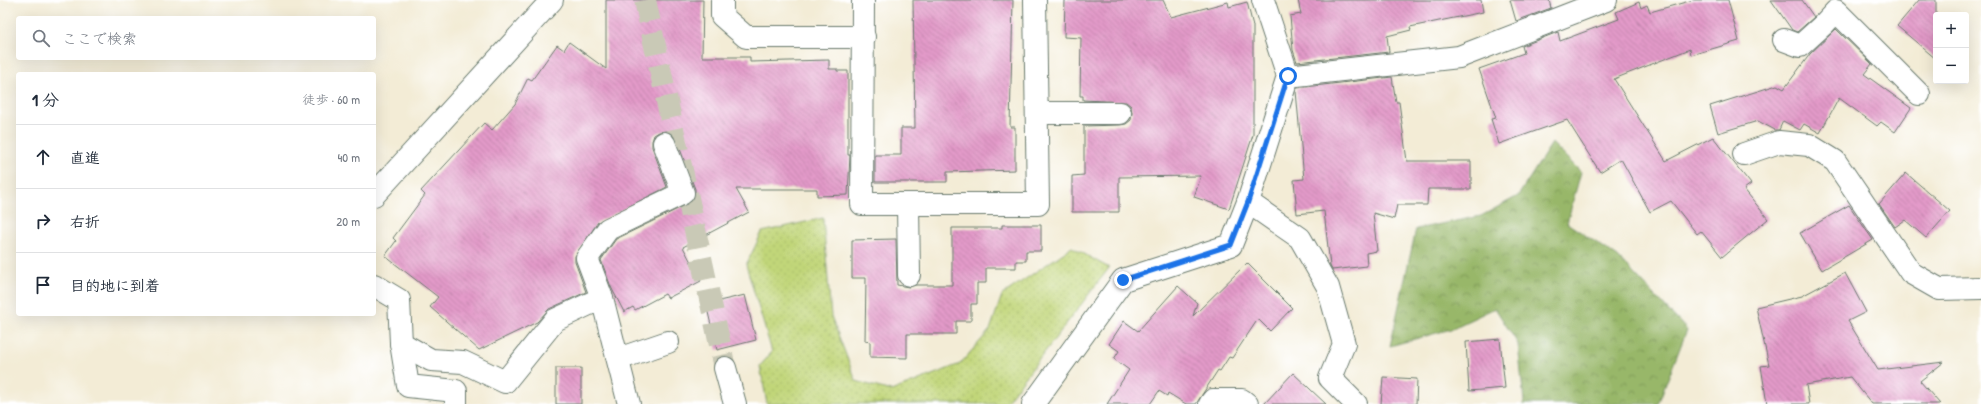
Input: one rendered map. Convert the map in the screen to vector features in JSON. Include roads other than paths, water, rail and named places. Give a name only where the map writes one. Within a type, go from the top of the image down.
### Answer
[{"type":"street","points":[[376,193],[552,0]]},
{"type":"street","points":[[722,0],[722,16],[746,37],[864,37]]},
{"type":"street","points":[[863,0],[862,204],[1038,204],[1035,0]]},
{"type":"street","points":[[1035,403],[1123,280],[1231,245],[1248,202],[1288,76],[1262,0]]},
{"type":"street","points":[[1288,76],[1459,57],[1606,0]]},
{"type":"street","points":[[1784,40],[1800,46],[1836,11],[1919,94]]},
{"type":"street","points":[[1037,113],[1120,113]]},
{"type":"street","points":[[1744,154],[1780,142],[1809,145],[1835,161],[1910,273],[1939,289],[1981,288]]},
{"type":"street","points":[[629,404],[602,298],[587,258],[608,228],[682,193],[664,144]]},
{"type":"street","points":[[1248,202],[1300,238],[1328,287],[1344,344],[1330,378],[1356,404]]},
{"type":"street","points":[[908,204],[909,276]]},
{"type":"street","points":[[376,286],[398,300],[401,343],[408,386],[456,391],[456,404]]},
{"type":"street","points":[[401,343],[431,360],[463,362],[506,382],[555,320],[602,298]]},
{"type":"street","points":[[618,359],[668,342]]},
{"type":"street","points":[[725,368],[735,404]]},
{"type":"street","points":[[1210,404],[1213,400],[1242,400],[1248,404]]},
{"type":"tunnel","points":[[645,0],[725,368]]}]
